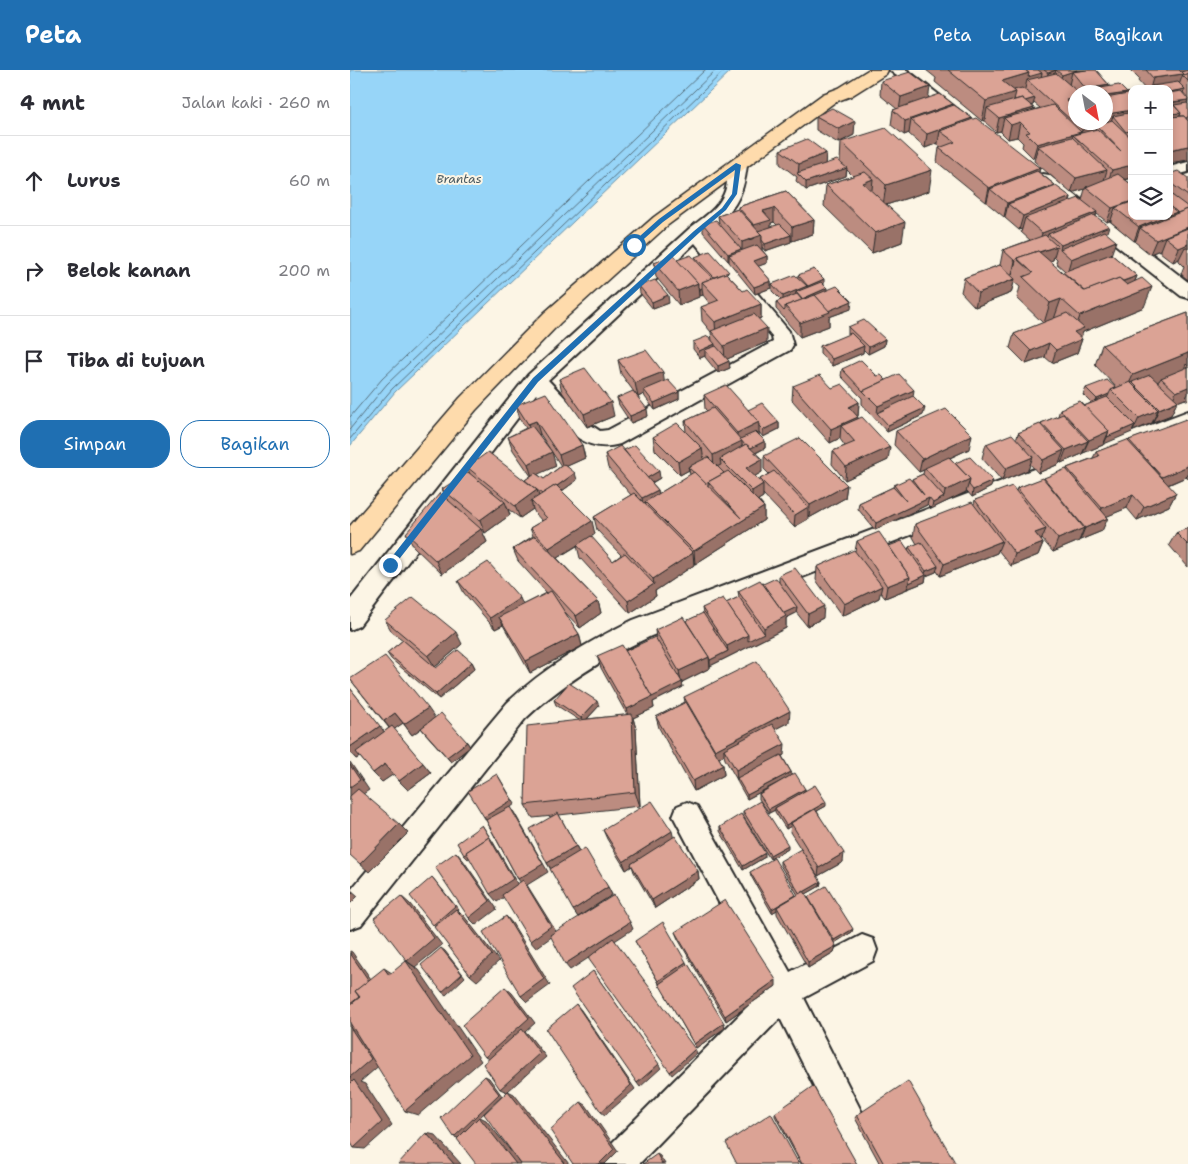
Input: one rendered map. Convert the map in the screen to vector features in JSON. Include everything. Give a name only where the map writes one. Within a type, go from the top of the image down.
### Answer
[{"type":"main road","points":[[829,98],[833,88],[860,70]]},
{"type":"main road","points":[[350,544],[468,404],[552,318],[661,221],[829,98],[845,92],[880,70]]},
{"type":"street","points":[[897,70],[974,128]]},
{"type":"street","points":[[350,619],[535,380],[730,202],[735,194],[738,165]]},
{"type":"street","points":[[1173,171],[1188,167]]},
{"type":"street","points":[[1029,169],[1188,292]]},
{"type":"street","points":[[1067,198],[1086,193]]},
{"type":"street","points":[[535,380],[582,432],[597,439],[612,438],[783,344],[782,336],[696,232]]},
{"type":"street","points":[[350,914],[516,711],[537,690],[571,664],[642,628],[1188,420]]},
{"type":"street","points":[[687,816],[784,992],[871,1164]]},
{"type":"street","points":[[615,1164],[784,992],[862,950]]},
{"type":"water","name":"Brantas","points":[[350,70],[732,70],[395,392],[350,446]]},
{"type":"building","points":[[948,70],[1025,70],[1029,73],[1002,81],[1016,92],[986,101]]},
{"type":"building","points":[[1025,70],[1038,70],[1042,73],[1028,77],[1029,73]]},
{"type":"building","points":[[1044,70],[1056,70],[1048,73]]},
{"type":"building","points":[[1056,70],[1077,70],[1062,75]]},
{"type":"building","points":[[1096,70],[1109,85],[1083,85],[1072,72]]},
{"type":"building","points":[[1146,70],[1179,70],[1183,74],[1153,78]]},
{"type":"building","points":[[1188,70],[1188,74],[1183,75],[1181,72]]},
{"type":"building","points":[[910,72],[930,87],[901,97],[881,81]]},
{"type":"building","points":[[1056,73],[1070,85],[1068,85],[1068,100],[1066,100],[1068,102],[1068,117],[1027,80]]},
{"type":"building","points":[[1188,74],[1188,81],[1182,75]]},
{"type":"building","points":[[1178,82],[1185,89],[1173,91],[1173,85],[1158,85]]},
{"type":"building","points":[[1119,85],[1127,93],[1113,95],[1113,86]]},
{"type":"building","points":[[1022,88],[1035,98],[1025,101],[1022,98],[1014,100],[1016,92],[1014,90]]},
{"type":"building","points":[[1181,91],[1188,100],[1173,102],[1173,92]]},
{"type":"building","points":[[940,94],[953,104],[905,121],[893,110]]},
{"type":"building","points":[[1128,94],[1128,111],[1113,113],[1113,97]]},
{"type":"building","points":[[1022,98],[1034,108],[999,118],[987,108]]},
{"type":"building","points":[[1187,103],[1188,117],[1186,119],[1184,116],[1180,116],[1181,113],[1174,105]]},
{"type":"building","points":[[1173,104],[1181,113],[1173,114]]},
{"type":"building","points":[[954,105],[972,118],[927,134],[911,120]]},
{"type":"building","points":[[1053,105],[1068,119],[1068,130],[1079,130],[1081,132],[1037,144],[1026,133],[1030,132],[1020,122],[1011,125],[1004,118]]},
{"type":"building","points":[[832,108],[855,121],[839,129],[816,116]]},
{"type":"building","points":[[1128,113],[1128,131],[1126,132],[1113,116]]},
{"type":"building","points":[[1184,116],[1188,121],[1188,146],[1173,149],[1173,117]]},
{"type":"building","points":[[976,118],[1040,168],[989,188],[939,148],[955,142],[940,131]]},
{"type":"building","points":[[1113,121],[1128,135],[1128,166],[1112,170],[1073,135],[1098,130],[1121,151],[1101,130],[1113,130]]},
{"type":"building","points":[[886,128],[932,170],[886,185],[841,142]]},
{"type":"building","points":[[1072,137],[1107,170],[1076,178],[1038,146]]},
{"type":"building","points":[[807,139],[826,153],[799,164],[780,150]]},
{"type":"building","points":[[837,160],[847,168],[806,182],[797,173]]},
{"type":"building","points":[[1037,171],[1055,185],[1007,203],[990,189]]},
{"type":"building","points":[[1178,171],[1188,178],[1188,196],[1173,185],[1173,173]]},
{"type":"building","points":[[865,172],[873,179],[863,183],[905,222],[875,233],[826,185]]},
{"type":"building","points":[[1118,174],[1128,182],[1128,202],[1112,208],[1086,187]]},
{"type":"building","points":[[1056,186],[1071,197],[1023,216],[1008,204]]},
{"type":"building","points":[[786,191],[814,220],[792,227],[774,208],[763,211],[771,220],[754,225],[738,207]]},
{"type":"building","points":[[1173,196],[1188,207],[1188,209],[1177,212],[1173,209]]},
{"type":"building","points":[[1079,198],[1097,212],[1042,233],[1025,218]]},
{"type":"building","points":[[1128,203],[1128,218],[1115,208]]},
{"type":"building","points":[[738,209],[762,235],[742,242],[718,216]]},
{"type":"building","points":[[1188,209],[1188,227],[1156,240],[1140,228],[1160,220],[1173,220],[1173,215]]},
{"type":"building","points":[[1094,215],[1109,226],[1061,245],[1048,234]]},
{"type":"building","points":[[716,220],[741,249],[728,254],[703,224]]},
{"type":"building","points":[[1130,220],[1156,220],[1139,227]]},
{"type":"building","points":[[780,224],[791,235],[765,244],[762,240],[762,235],[758,231]]},
{"type":"building","points":[[1188,228],[1188,244],[1179,248],[1165,237]]},
{"type":"building","points":[[1104,231],[1116,241],[1071,259],[1060,249]]},
{"type":"building","points":[[1045,235],[1057,246],[1017,258],[1015,261],[1003,250]]},
{"type":"building","points":[[757,245],[767,256],[754,261],[771,281],[754,287],[729,255]]},
{"type":"building","points":[[710,251],[729,272],[714,277],[695,257]]},
{"type":"building","points":[[1038,251],[1084,291],[1119,278],[1127,285],[1142,278],[1152,287],[1080,316],[1061,299],[1050,303],[1023,277],[1033,273],[1017,258]]},
{"type":"building","points":[[1111,254],[1137,276],[1123,281],[1119,278],[1085,291],[1063,272]]},
{"type":"building","points":[[674,255],[698,283],[678,291],[654,263]]},
{"type":"building","points":[[691,255],[712,278],[702,282],[702,288],[700,289],[698,283],[677,260]]},
{"type":"building","points":[[1000,265],[1015,279],[978,293],[964,278]]},
{"type":"building","points":[[814,269],[824,279],[808,286],[798,275]]},
{"type":"building","points":[[726,273],[743,291],[747,289],[761,304],[715,322],[701,307],[719,300],[702,282]]},
{"type":"building","points":[[795,275],[807,286],[783,296],[772,284]]},
{"type":"building","points":[[655,280],[668,295],[652,302],[639,286]]},
{"type":"building","points":[[821,282],[827,288],[802,299],[796,292]]},
{"type":"building","points":[[837,286],[852,301],[828,311],[815,295]]},
{"type":"building","points":[[797,294],[802,300],[785,306],[784,311],[776,302]]},
{"type":"building","points":[[815,295],[830,312],[800,323],[785,306]]},
{"type":"building","points":[[1067,313],[1084,328],[1074,332],[1082,339],[1056,350],[1049,343],[1031,351],[1014,334]]},
{"type":"building","points":[[1188,313],[1188,353],[1133,375],[1102,345]]},
{"type":"building","points":[[754,314],[767,328],[724,346],[711,331]]},
{"type":"building","points":[[864,320],[885,339],[869,347],[848,327]]},
{"type":"building","points":[[851,333],[864,346],[832,359],[820,346]]},
{"type":"building","points":[[708,336],[715,344],[699,351],[693,342]]},
{"type":"building","points":[[716,346],[729,361],[718,366],[705,350]]},
{"type":"building","points":[[646,350],[663,372],[635,383],[618,360]]},
{"type":"building","points":[[861,360],[877,376],[881,375],[886,380],[863,391],[842,369]]},
{"type":"building","points":[[1188,367],[1188,387],[1176,392],[1161,378]]},
{"type":"building","points":[[585,368],[611,402],[584,414],[559,379]]},
{"type":"building","points":[[899,374],[914,390],[878,406],[863,391]]},
{"type":"building","points":[[820,375],[832,388],[842,384],[859,402],[849,407],[858,417],[831,429],[793,386]]},
{"type":"building","points":[[1150,375],[1178,401],[1159,409],[1132,382]]},
{"type":"building","points":[[668,380],[679,392],[654,403],[644,390]]},
{"type":"building","points":[[1107,380],[1116,388],[1111,390],[1109,394],[1097,399],[1086,388]]},
{"type":"building","points":[[1130,382],[1158,410],[1139,418],[1111,390]]},
{"type":"building","points":[[726,385],[759,422],[737,433],[704,395]]},
{"type":"building","points":[[633,391],[647,409],[630,416],[617,398]]},
{"type":"building","points":[[546,393],[582,445],[559,455],[536,421],[528,424],[516,405]]},
{"type":"building","points":[[913,396],[925,408],[888,425],[877,413]]},
{"type":"building","points":[[1107,397],[1135,425],[1107,437],[1109,431],[1084,406]]},
{"type":"building","points":[[1080,401],[1109,431],[1089,440],[1060,409]]},
{"type":"building","points":[[762,403],[779,422],[763,430],[759,426],[759,422],[748,410]]},
{"type":"building","points":[[713,408],[742,441],[713,455],[685,421]]},
{"type":"building","points":[[946,409],[972,435],[922,459],[896,431]]},
{"type":"building","points":[[1063,414],[1088,441],[1066,450],[1041,423]]},
{"type":"building","points":[[862,417],[890,447],[846,467],[833,451],[855,442],[841,426]]},
{"type":"building","points":[[1186,419],[1188,421],[1188,466],[1162,477],[1129,440]]},
{"type":"building","points":[[677,423],[702,448],[678,462],[653,437]]},
{"type":"building","points":[[1040,424],[1064,450],[1043,460],[1018,433]]},
{"type":"building","points":[[532,426],[552,452],[528,464],[508,437]]},
{"type":"building","points":[[756,432],[765,441],[751,448],[740,439]]},
{"type":"building","points":[[1012,434],[1033,457],[1006,468],[986,444]]},
{"type":"building","points":[[800,438],[847,485],[810,505],[764,456]]},
{"type":"building","points":[[1127,440],[1176,493],[1144,507],[1133,495],[1102,508],[1067,468],[1099,456],[1096,452]]},
{"type":"building","points":[[746,444],[762,459],[746,468],[763,484],[752,491],[720,459]]},
{"type":"building","points":[[635,445],[659,471],[647,478],[624,450]]},
{"type":"building","points":[[620,446],[658,490],[642,498],[605,454]]},
{"type":"building","points":[[488,452],[537,490],[515,506],[467,467]]},
{"type":"building","points":[[708,457],[724,473],[708,482],[708,486],[688,467]]},
{"type":"building","points":[[949,457],[970,479],[945,491],[925,468]]},
{"type":"building","points":[[970,457],[993,481],[973,490],[969,485],[970,479],[955,463]]},
{"type":"building","points":[[564,464],[575,473],[542,494],[525,480],[535,473],[544,479]]},
{"type":"building","points":[[1066,469],[1108,518],[1085,528],[1044,478]]},
{"type":"building","points":[[728,471],[764,507],[694,551],[645,502],[694,472],[741,518],[708,482]]},
{"type":"building","points":[[774,471],[808,507],[795,515],[760,479]]},
{"type":"building","points":[[468,472],[505,502],[480,520],[442,489]]},
{"type":"building","points":[[923,474],[944,497],[933,503],[929,498],[876,523],[859,503],[893,487],[906,501],[894,485],[909,478],[924,495],[912,479]]},
{"type":"building","points":[[1043,478],[1084,528],[1058,539],[1017,488]]},
{"type":"building","points":[[556,485],[592,521],[549,548],[530,528],[547,518],[531,501]]},
{"type":"building","points":[[1012,486],[1046,529],[1035,533],[1043,543],[1015,554],[975,500]]},
{"type":"building","points":[[440,493],[481,529],[436,561],[406,533]]},
{"type":"building","points":[[634,493],[693,553],[653,579],[594,517]]},
{"type":"building","points":[[972,502],[1002,541],[944,564],[915,524]]},
{"type":"building","points":[[1188,528],[1188,545],[1176,533]]},
{"type":"building","points":[[879,532],[910,577],[887,586],[857,541]]},
{"type":"building","points":[[535,536],[598,601],[576,616],[513,549]]},
{"type":"building","points":[[591,536],[613,561],[625,553],[654,584],[628,601],[577,545]]},
{"type":"building","points":[[902,541],[926,575],[909,583],[910,577],[889,546]]},
{"type":"building","points":[[921,542],[938,566],[926,571],[909,547]]},
{"type":"building","points":[[854,550],[882,586],[844,604],[817,567]]},
{"type":"building","points":[[488,562],[520,598],[490,618],[458,581]]},
{"type":"building","points":[[795,568],[824,606],[808,614],[779,575]]},
{"type":"building","points":[[776,578],[797,607],[784,613],[763,584]]},
{"type":"building","points":[[760,580],[786,616],[764,628],[738,591]]},
{"type":"building","points":[[551,591],[579,634],[526,661],[499,617]]},
{"type":"building","points":[[413,597],[456,632],[428,656],[385,620]]},
{"type":"building","points":[[739,597],[764,633],[748,641],[748,635],[726,603]]},
{"type":"building","points":[[723,598],[748,635],[727,646],[702,608]]},
{"type":"building","points":[[703,613],[728,651],[710,660],[686,621]]},
{"type":"building","points":[[683,617],[709,657],[679,671],[655,630]]},
{"type":"building","points":[[655,637],[682,682],[652,697],[625,651]]},
{"type":"building","points":[[403,640],[436,668],[458,650],[472,662],[436,694],[387,653]]},
{"type":"building","points":[[622,645],[652,697],[627,709],[597,656]]},
{"type":"building","points":[[385,656],[428,708],[404,724],[395,713],[384,721],[350,679]]},
{"type":"building","points":[[757,661],[790,711],[715,750],[684,697]]},
{"type":"building","points":[[569,683],[597,701],[581,718],[554,700]]},
{"type":"building","points":[[350,688],[380,726],[350,747]]},
{"type":"building","points":[[686,702],[723,765],[693,781],[656,717]]},
{"type":"building","points":[[441,713],[467,742],[447,757],[421,728]]},
{"type":"building","points":[[632,714],[635,792],[525,805],[527,726]]},
{"type":"building","points":[[772,724],[785,744],[736,770],[724,749]]},
{"type":"building","points":[[392,726],[423,763],[399,781],[385,764],[373,773],[356,752]]},
{"type":"building","points":[[781,755],[791,772],[747,795],[737,778]]},
{"type":"building","points":[[350,765],[360,780],[350,787]]},
{"type":"building","points":[[795,773],[805,789],[769,809],[759,794]]},
{"type":"building","points":[[497,774],[512,800],[484,817],[468,791]]},
{"type":"building","points":[[815,785],[826,802],[786,825],[775,808]]},
{"type":"building","points":[[358,789],[399,824],[360,864],[350,855],[350,796]]},
{"type":"building","points":[[652,801],[672,831],[623,862],[603,830]]},
{"type":"building","points":[[760,801],[788,845],[770,855],[743,811]]},
{"type":"building","points":[[510,807],[543,864],[518,879],[486,820]]},
{"type":"building","points":[[815,809],[844,853],[819,868],[791,823]]},
{"type":"building","points":[[558,813],[576,846],[547,863],[530,829]]},
{"type":"building","points":[[741,814],[765,853],[743,866],[720,827]]},
{"type":"building","points":[[482,825],[490,838],[464,855],[457,843]]},
{"type":"building","points":[[675,836],[698,871],[652,900],[631,864]]},
{"type":"building","points":[[489,837],[513,879],[490,894],[466,852]]},
{"type":"building","points":[[585,848],[608,887],[573,910],[550,869]]},
{"type":"building","points":[[801,849],[821,882],[800,894],[780,861]]},
{"type":"building","points":[[456,852],[490,901],[469,918],[435,867]]},
{"type":"building","points":[[774,858],[796,895],[772,909],[750,872]]},
{"type":"building","points":[[432,877],[455,906],[433,925],[410,896]]},
{"type":"building","points":[[523,880],[551,926],[530,941],[502,895]]},
{"type":"building","points":[[826,886],[853,929],[834,940],[808,897]]},
{"type":"building","points":[[804,891],[836,946],[808,962],[777,907]]},
{"type":"building","points":[[614,895],[630,922],[565,964],[550,935]]},
{"type":"building","points":[[401,896],[434,938],[407,961],[374,918]]},
{"type":"building","points":[[725,900],[776,980],[725,1016],[675,932]]},
{"type":"building","points":[[456,909],[492,955],[470,975],[434,927]]},
{"type":"building","points":[[506,916],[544,979],[521,996],[483,932]]},
{"type":"building","points":[[663,922],[686,962],[658,981],[635,941]]},
{"type":"building","points":[[613,938],[695,1049],[670,1072],[588,958]]},
{"type":"building","points":[[441,948],[462,974],[442,992],[421,965]]},
{"type":"building","points":[[350,953],[369,981],[355,991],[359,997],[350,1004]]},
{"type":"building","points":[[406,961],[470,1055],[405,1111],[350,1023],[350,1005],[360,997],[355,991],[384,968],[389,975]]},
{"type":"building","points":[[688,964],[724,1023],[694,1044],[659,984]]},
{"type":"building","points":[[593,971],[659,1064],[637,1083],[571,988]]},
{"type":"building","points":[[505,987],[529,1018],[485,1057],[462,1025]]},
{"type":"building","points":[[576,1004],[631,1085],[601,1112],[546,1029]]},
{"type":"building","points":[[350,1027],[371,1059],[350,1077]]},
{"type":"building","points":[[522,1029],[540,1053],[500,1089],[483,1064]]},
{"type":"building","points":[[485,1076],[499,1094],[454,1137],[441,1118]]},
{"type":"building","points":[[354,1080],[382,1122],[354,1148],[350,1141],[350,1084]]},
{"type":"building","points":[[908,1081],[956,1164],[884,1164],[857,1115]]},
{"type":"building","points":[[813,1086],[857,1164],[802,1164],[775,1113]]},
{"type":"building","points":[[508,1091],[564,1162],[562,1164],[521,1164],[484,1114]]},
{"type":"building","points":[[581,1102],[614,1149],[599,1164],[573,1164],[550,1130]]},
{"type":"building","points":[[771,1113],[799,1164],[737,1164],[726,1143]]},
{"type":"building","points":[[479,1117],[516,1164],[476,1164],[457,1139]]},
{"type":"building","points":[[426,1133],[454,1164],[398,1164]]},
{"type":"building","points":[[657,1154],[662,1164],[643,1164]]},
{"type":"route","points":[[390,565],[535,380],[696,232],[724,209],[735,194],[738,165],[661,221],[634,245]]}]
